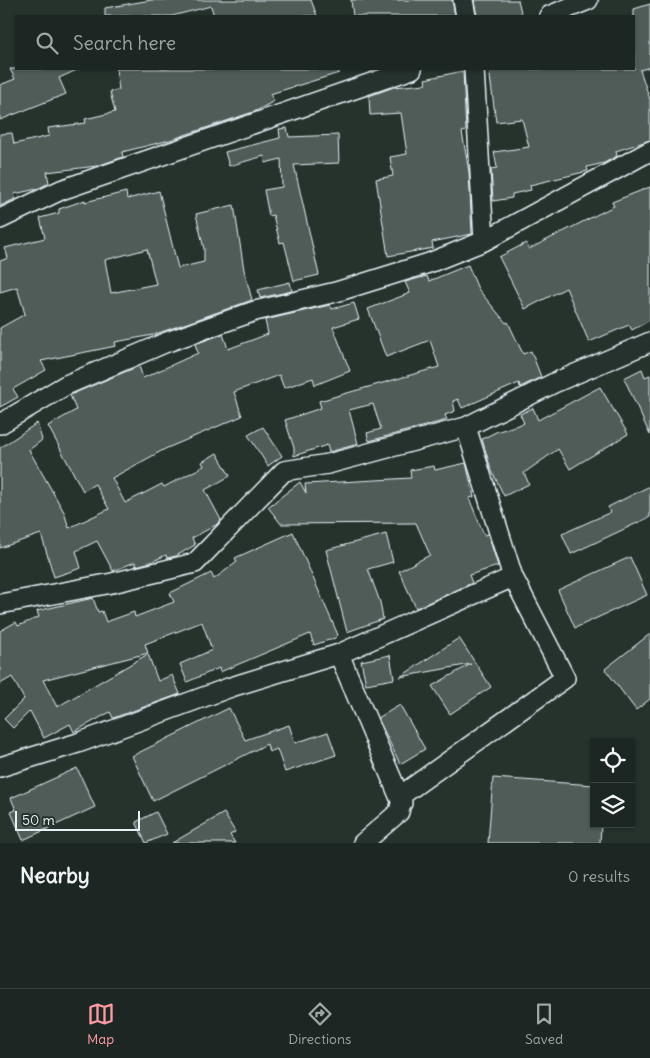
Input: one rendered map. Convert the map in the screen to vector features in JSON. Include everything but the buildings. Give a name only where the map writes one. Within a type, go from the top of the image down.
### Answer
[{"type":"street","points":[[462,0],[466,15]]},
{"type":"street","points":[[551,15],[588,0]]},
{"type":"street","points":[[0,219],[61,190],[409,70]]},
{"type":"street","points":[[474,70],[484,241]]},
{"type":"street","points":[[0,424],[66,385],[167,342],[255,311],[336,292],[420,266],[484,241],[650,151]]},
{"type":"street","points":[[0,604],[112,583],[195,563],[284,471],[328,464],[466,427],[554,383],[650,342]]},
{"type":"street","points":[[363,843],[399,812],[403,794],[565,678],[513,577],[466,427]]},
{"type":"street","points":[[0,767],[78,743],[231,687],[339,654],[513,577]]},
{"type":"street","points":[[339,654],[402,803]]}]
